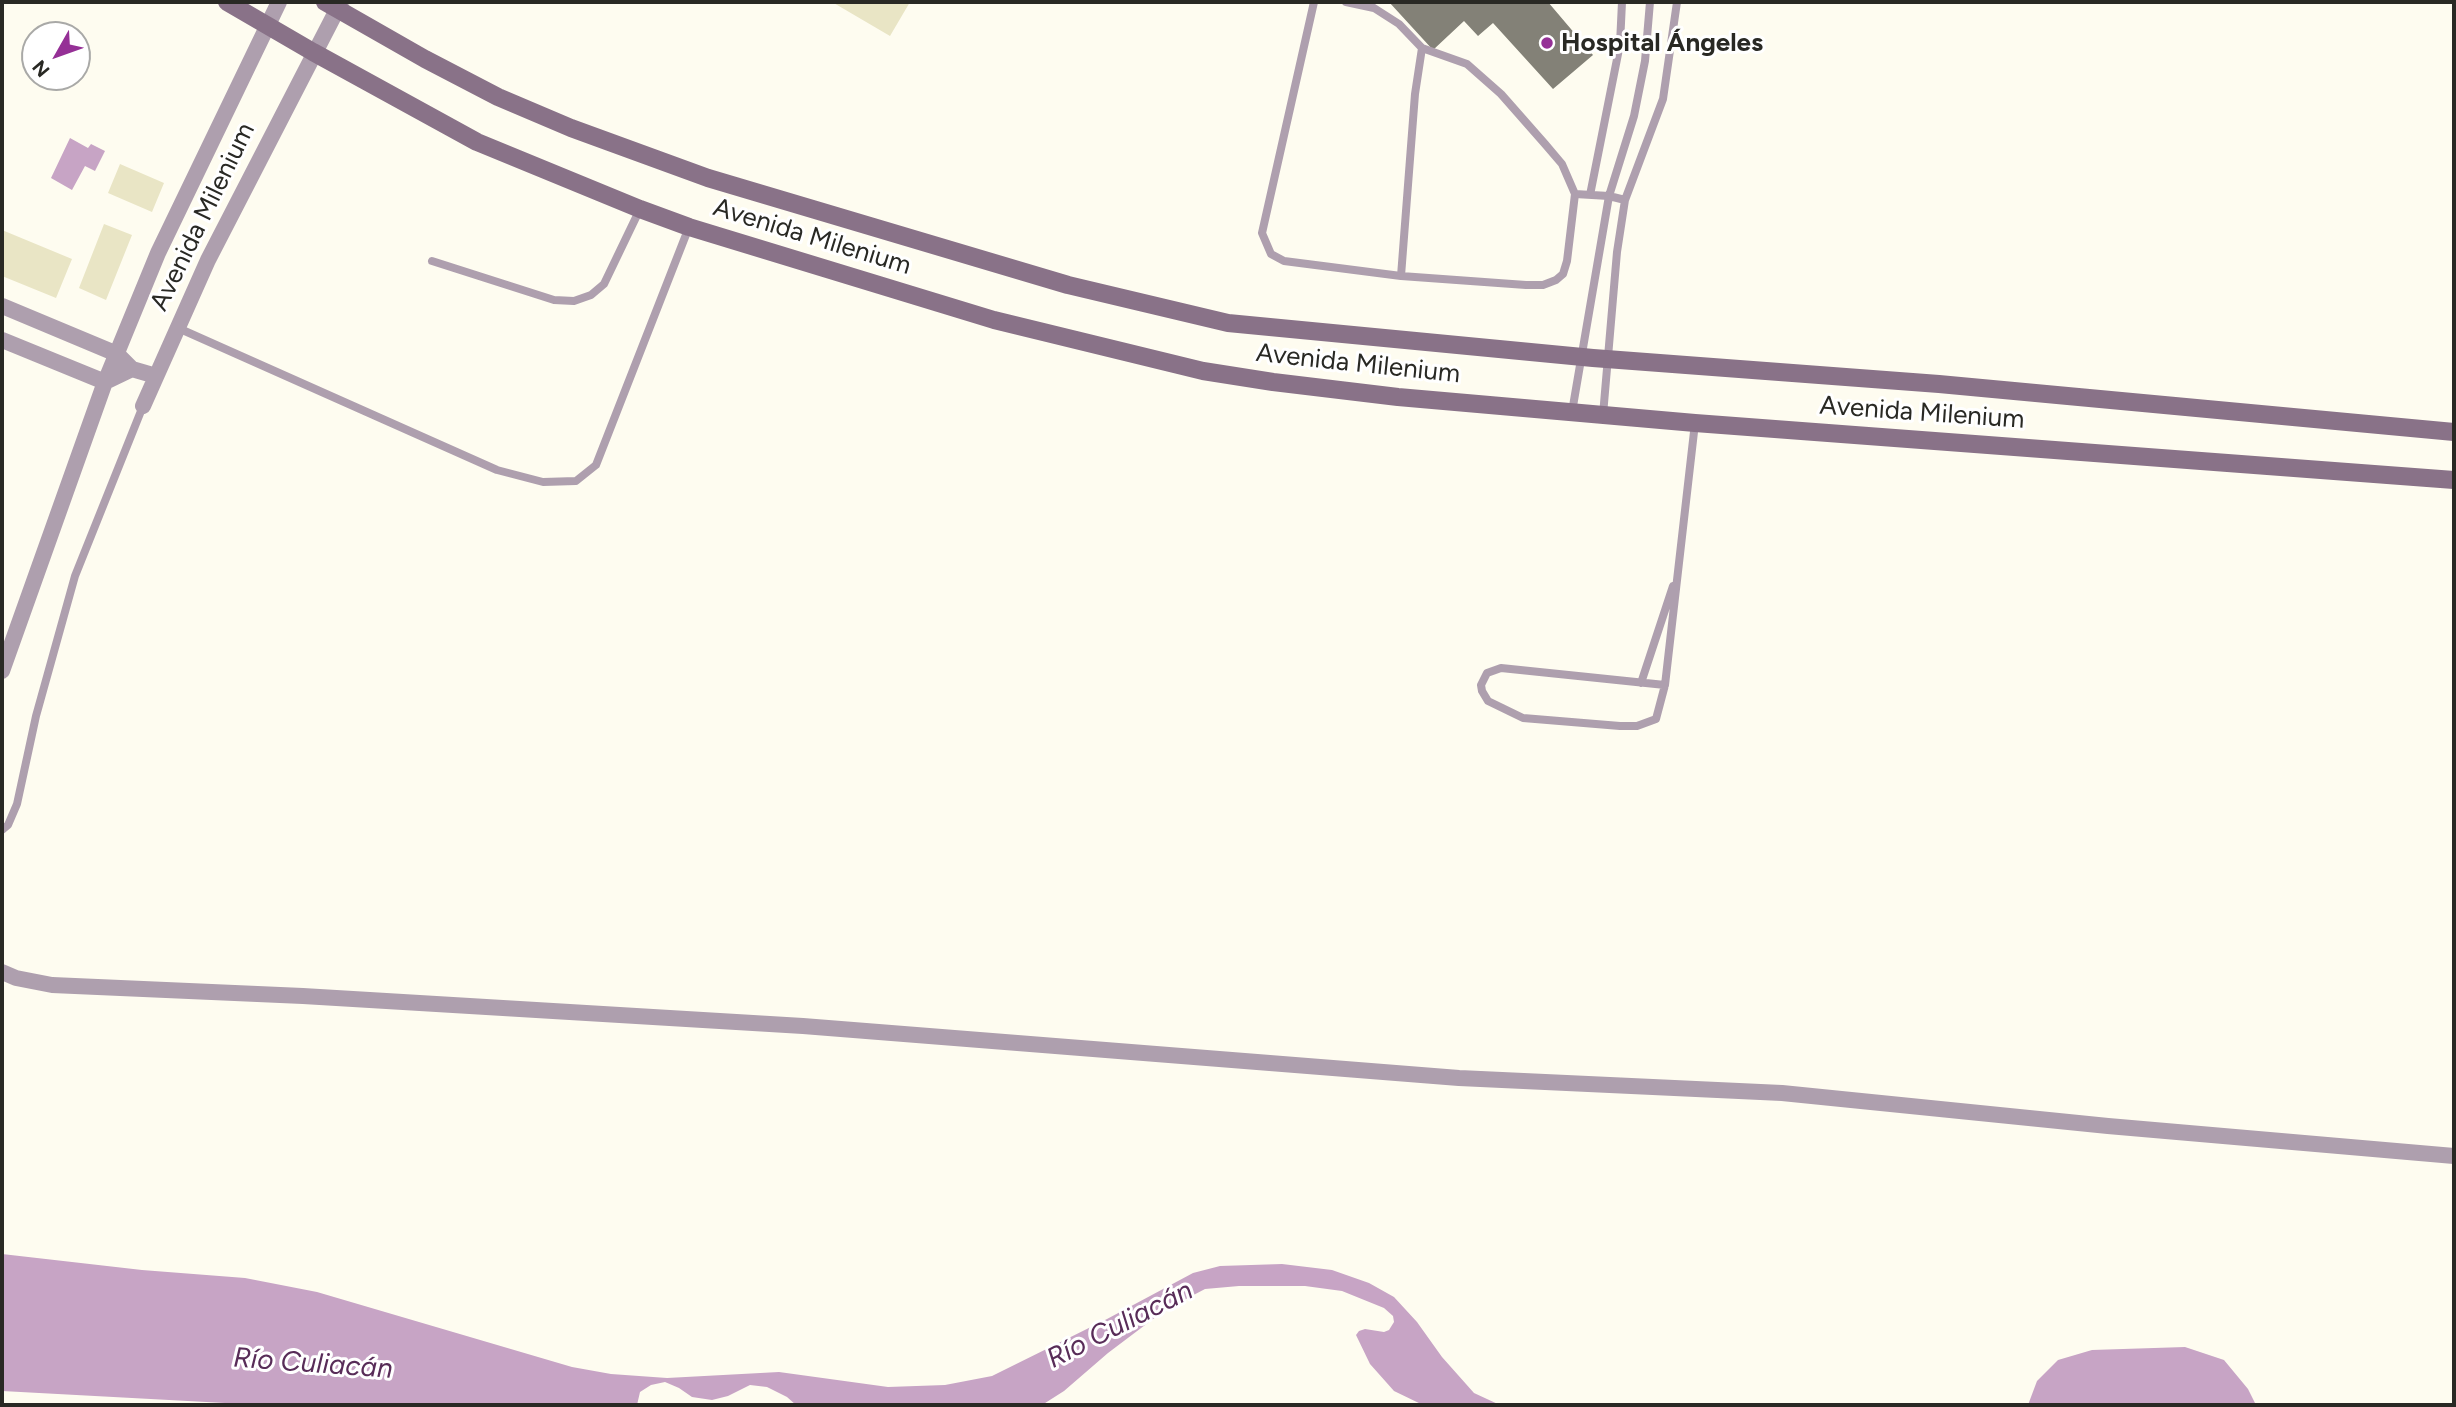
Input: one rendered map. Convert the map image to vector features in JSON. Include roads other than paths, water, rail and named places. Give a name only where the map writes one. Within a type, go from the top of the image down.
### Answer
[{"type":"street","name":"Avenida Milenium","points":[[227,2],[477,142],[640,209],[689,227],[994,320],[1203,371],[1273,383],[1398,397],[1603,415],[2454,480]]},
{"type":"street","points":[[2,671],[105,382],[158,253],[279,2]]},
{"type":"street","name":"Avenida Milenium","points":[[335,4],[425,59],[498,97],[570,128],[708,178],[1068,285],[1228,323],[1607,360],[1939,384],[2454,432]]},
{"type":"street","points":[[313,52],[335,4]]},
{"type":"street","name":"Avenida Milenium","points":[[143,406],[208,260],[313,52]]},
{"type":"street","points":[[2,306],[117,354],[132,369],[156,376]]},
{"type":"street","points":[[2,340],[105,382],[132,369]]},
{"type":"street","points":[[2,972],[16,978],[51,985],[303,996],[803,1026],[1459,1078],[1782,1093],[2454,1156]]},
{"type":"lane","points":[[1314,2],[1262,233],[1271,254],[1284,261],[1401,276],[1526,285],[1543,285],[1556,280],[1563,274],[1567,261],[1575,194],[1562,164],[1501,94],[1467,64],[1422,48],[1399,24],[1374,8],[1346,2]]},
{"type":"lane","points":[[1590,195],[1620,44],[1622,2]]},
{"type":"lane","points":[[1572,412],[1609,196],[1634,116],[1645,61],[1650,2]]},
{"type":"lane","points":[[1603,415],[1617,251],[1625,200],[1663,99],[1676,2]]},
{"type":"lane","points":[[1401,276],[1415,94],[1422,48]]},
{"type":"lane","points":[[1575,194],[1625,200]]},
{"type":"lane","points":[[432,261],[555,300],[574,301],[591,295],[604,284],[640,209]]},
{"type":"lane","points":[[178,328],[497,470],[543,482],[576,481],[596,465],[689,227]]},
{"type":"lane","points":[[2,830],[8,825],[17,804],[36,716],[75,576],[143,406]]},
{"type":"lane","points":[[1665,685],[1501,668],[1491,669],[1481,685],[1488,701],[1523,718],[1637,726],[1656,719],[1665,685],[1695,423]]},
{"type":"lane","points":[[1641,682],[1678,573]]},
{"type":"water","points":[[70,138],[88,148],[91,144],[105,151],[95,171],[85,166],[72,190],[51,178]]},
{"type":"water","name":"Río Culiacán","points":[[2,1254],[142,1270],[245,1278],[317,1292],[572,1367],[611,1374],[667,1378],[779,1372],[888,1387],[945,1385],[992,1376],[1193,1273],[1220,1266],[1282,1264],[1332,1270],[1369,1283],[1394,1297],[1474,1393],[1500,1405],[1423,1405],[1394,1391],[1370,1364],[1356,1335],[1365,1329],[1384,1332],[1389,1330],[1394,1322],[1393,1316],[1384,1308],[1342,1291],[1305,1286],[1205,1289],[1165,1310],[1108,1353],[1064,1391],[1042,1405],[796,1405],[767,1387],[750,1385],[728,1396],[712,1400],[692,1397],[665,1382],[651,1385],[640,1392],[637,1405],[262,1405],[2,1391]]},
{"type":"water","points":[[2185,1347],[2224,1360],[2248,1389],[2256,1405],[2028,1405],[2037,1381],[2058,1360],[2092,1350]]},
{"type":"place","name":"Hospital Ángeles","points":[[1547,43]]}]
